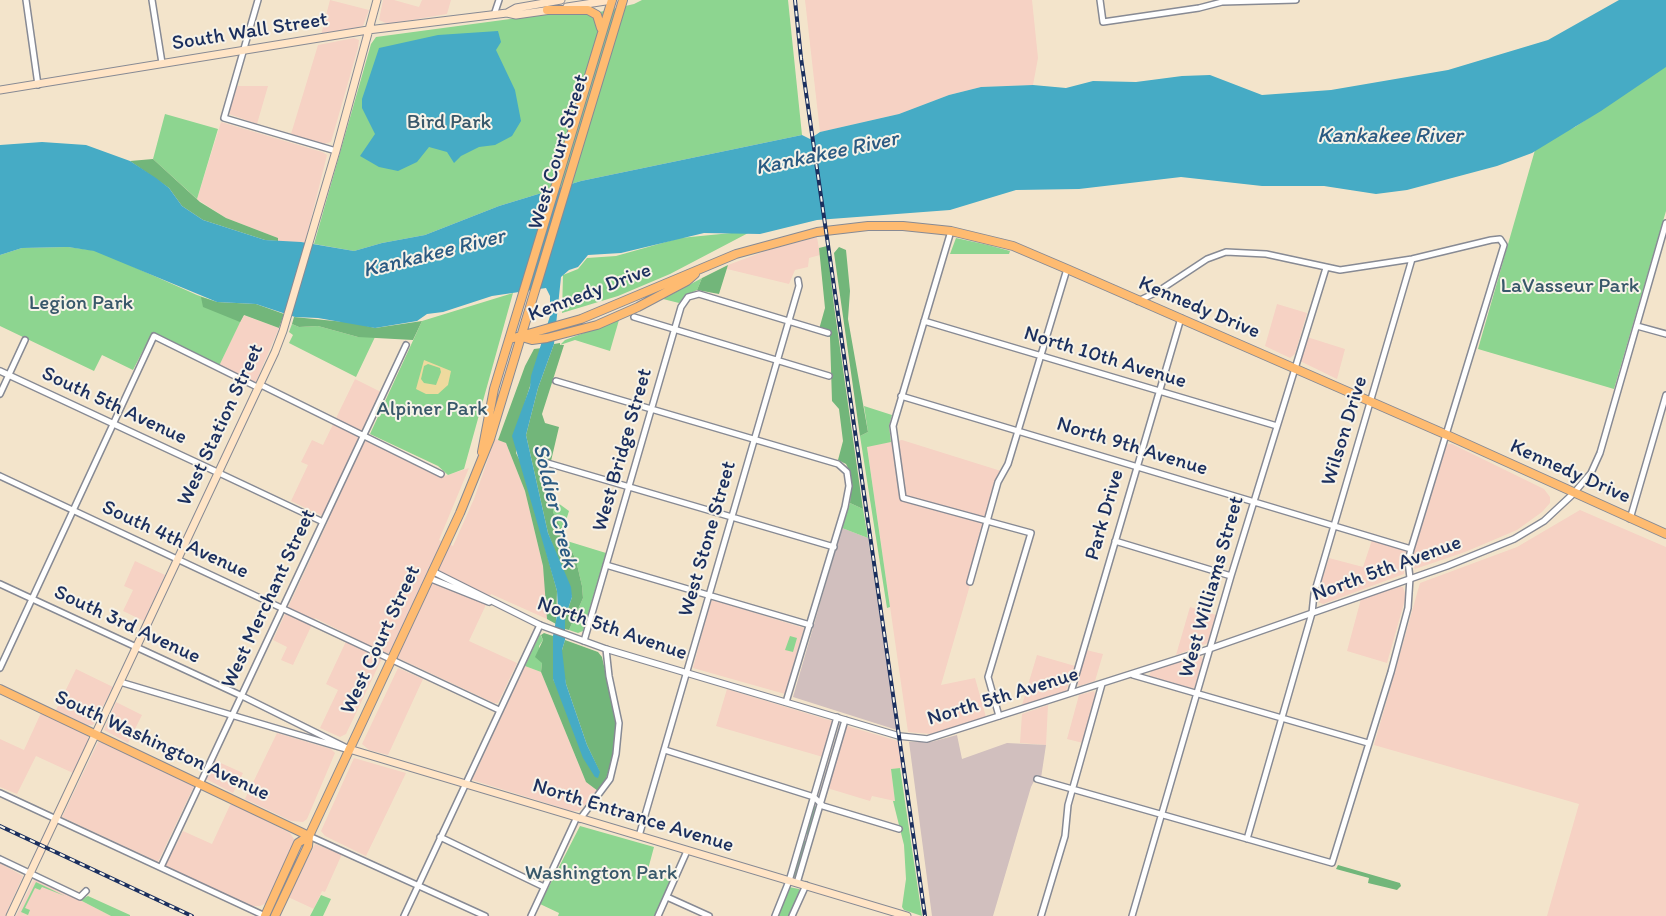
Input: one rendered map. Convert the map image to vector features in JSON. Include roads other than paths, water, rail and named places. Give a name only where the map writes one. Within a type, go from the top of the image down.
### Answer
[{"type":"main road","name":"West Station Street","points":[[10,916],[260,387],[283,331],[336,151],[377,0]]},
{"type":"main road","name":"South Wall Street","points":[[507,13],[516,8],[561,0]]},
{"type":"main road","name":"South Wall Street","points":[[0,90],[162,63],[244,52],[368,30],[494,14],[516,14],[612,0]]},
{"type":"main road","name":"West Court Street","points":[[482,457],[483,438],[494,389],[612,0]]},
{"type":"main road","name":"West Court Street","points":[[275,916],[308,846],[309,836],[460,513],[490,439],[623,0]]},
{"type":"main road","points":[[547,10],[584,9],[592,11],[599,19],[602,32]]},
{"type":"main road","name":"Kennedy Drive","points":[[510,339],[575,321],[627,301],[683,275],[699,271],[736,254],[817,232],[876,226],[903,226],[951,231],[1013,246],[1447,435],[1573,494],[1666,534]]},
{"type":"main road","name":"Kennedy Drive","points":[[522,337],[532,340],[571,333],[638,307],[687,281],[699,271]]},
{"type":"main road","name":"South Washington Avenue","points":[[0,689],[309,836]]},
{"type":"main road","name":"North Entrance Avenue","points":[[349,749],[906,916]]},
{"type":"main road","name":"West Court Street","points":[[265,916],[298,843],[309,836]]},
{"type":"street","points":[[26,0],[38,85]]},
{"type":"street","points":[[152,0],[162,63]]},
{"type":"street","points":[[258,0],[224,118],[336,151]]},
{"type":"street","points":[[494,14],[498,0]]},
{"type":"street","points":[[1100,0],[1103,22],[1199,8],[1222,1],[1296,0]]},
{"type":"street","points":[[1573,494],[1596,464],[1666,223]]},
{"type":"street","points":[[951,231],[893,426],[903,498],[1030,532],[988,677],[999,716]]},
{"type":"street","points":[[1037,779],[1332,864],[1408,608],[1410,578],[1408,561],[1411,549],[1504,244],[1500,239],[1491,240],[1412,260],[1350,269],[1326,268],[1274,255],[1226,252],[1207,259],[1157,292],[1138,301]]},
{"type":"street","name":"Wilson Drive","points":[[1247,839],[1312,613],[1312,603],[1412,260]]},
{"type":"street","name":"West Williams Street","points":[[1132,916],[1231,576],[1326,268]]},
{"type":"street","points":[[970,582],[998,482],[1008,464],[1067,269]]},
{"type":"street","name":"West Stone Street","points":[[639,836],[799,286],[798,280]]},
{"type":"street","name":"West Bridge Street","points":[[584,641],[681,307],[688,297],[699,294],[788,321]]},
{"type":"street","points":[[634,317],[829,376]]},
{"type":"street","name":"Park Drive","points":[[1071,692],[1181,318]]},
{"type":"street","points":[[788,321],[828,333]]},
{"type":"street","name":"North 10th Avenue","points":[[924,321],[1277,426]]},
{"type":"street","points":[[1637,326],[1666,334]]},
{"type":"street","points":[[0,668],[154,336],[364,435],[441,474]]},
{"type":"street","points":[[0,394],[25,340]]},
{"type":"street","name":"West Merchant Street","points":[[161,868],[406,345]]},
{"type":"street","name":"South 5th Avenue","points":[[0,371],[323,522]]},
{"type":"street","points":[[556,381],[842,466],[849,478],[846,507],[786,702]]},
{"type":"street","points":[[1630,518],[1666,395]]},
{"type":"street","name":"North 9th Avenue","points":[[901,396],[1137,465],[1411,549]]},
{"type":"street","points":[[544,462],[834,547]]},
{"type":"street","name":"South 4th Avenue","points":[[0,476],[499,710]]},
{"type":"street","name":"North 5th Avenue","points":[[430,575],[494,602],[540,625],[606,650],[687,672],[899,736],[927,739],[1209,650],[1514,539],[1544,521],[1573,494]]},
{"type":"street","points":[[1115,541],[1231,576]]},
{"type":"street","points":[[606,565],[810,625]]},
{"type":"street","name":"South 3rd Avenue","points":[[0,584],[242,696],[349,749]]},
{"type":"street","points":[[404,916],[464,784],[540,625]]},
{"type":"street","points":[[530,916],[578,819],[610,779],[616,754],[619,723],[609,676],[606,650]]},
{"type":"street","points":[[1133,675],[1368,743]]},
{"type":"street","points":[[120,682],[349,749]]},
{"type":"street","points":[[1041,916],[1065,836],[1068,805],[1102,684]]},
{"type":"street","points":[[775,916],[789,881],[837,717]]},
{"type":"street","points":[[797,883],[845,720]]},
{"type":"street","points":[[665,750],[814,797],[823,806],[898,829]]},
{"type":"street","points":[[0,793],[265,916]]},
{"type":"street","points":[[309,836],[485,916]]},
{"type":"street","points":[[440,837],[544,887]]},
{"type":"street","points":[[658,916],[687,851]]},
{"type":"street","points":[[0,858],[80,897],[86,891]]},
{"type":"street","points":[[792,916],[806,886]]},
{"type":"street","points":[[667,896],[709,916]]},
{"type":"water","name":"Kankakee River","points":[[1619,0],[1666,0],[1666,67],[1601,111],[1532,153],[1497,166],[1407,190],[1376,194],[1324,186],[1262,186],[1181,177],[1079,189],[1016,190],[950,210],[817,220],[760,234],[704,233],[621,253],[588,255],[578,267],[569,270],[561,277],[554,344],[538,388],[526,435],[548,533],[571,587],[572,597],[565,618],[565,640],[562,650],[566,684],[587,745],[600,772],[598,778],[595,777],[583,758],[553,679],[553,636],[558,610],[557,591],[512,436],[530,387],[531,376],[550,316],[550,296],[546,288],[492,296],[443,312],[427,314],[417,321],[375,328],[318,318],[295,317],[256,304],[217,302],[94,251],[68,247],[22,248],[0,255],[0,145],[42,142],[86,145],[130,161],[169,188],[182,206],[203,220],[265,240],[301,242],[354,251],[382,243],[425,235],[499,206],[581,181],[802,135],[810,139],[820,132],[899,114],[949,95],[981,87],[1033,85],[1066,88],[1093,81],[1136,82],[1182,76],[1210,75],[1262,95],[1331,90],[1448,70],[1548,40]]},
{"type":"water","points":[[498,31],[501,42],[496,50],[515,90],[521,121],[512,136],[495,145],[479,147],[461,156],[454,163],[447,152],[429,147],[417,162],[398,171],[379,167],[360,156],[375,134],[362,108],[362,99],[379,48],[438,35]]},
{"type":"railway","points":[[795,0],[801,58],[925,916]]},
{"type":"railway","points":[[0,826],[192,916]]},
{"type":"park label","name":"Bird Park","points":[[449,123]]},
{"type":"park label","name":"LaVasseur Park","points":[[1570,287]]},
{"type":"park label","name":"Legion Park","points":[[81,304]]},
{"type":"park label","name":"Alpiner Park","points":[[432,410]]},
{"type":"park label","name":"Washington Park","points":[[601,874]]},
{"type":"water label","name":"Soldier Creek","points":[[554,506]]}]
